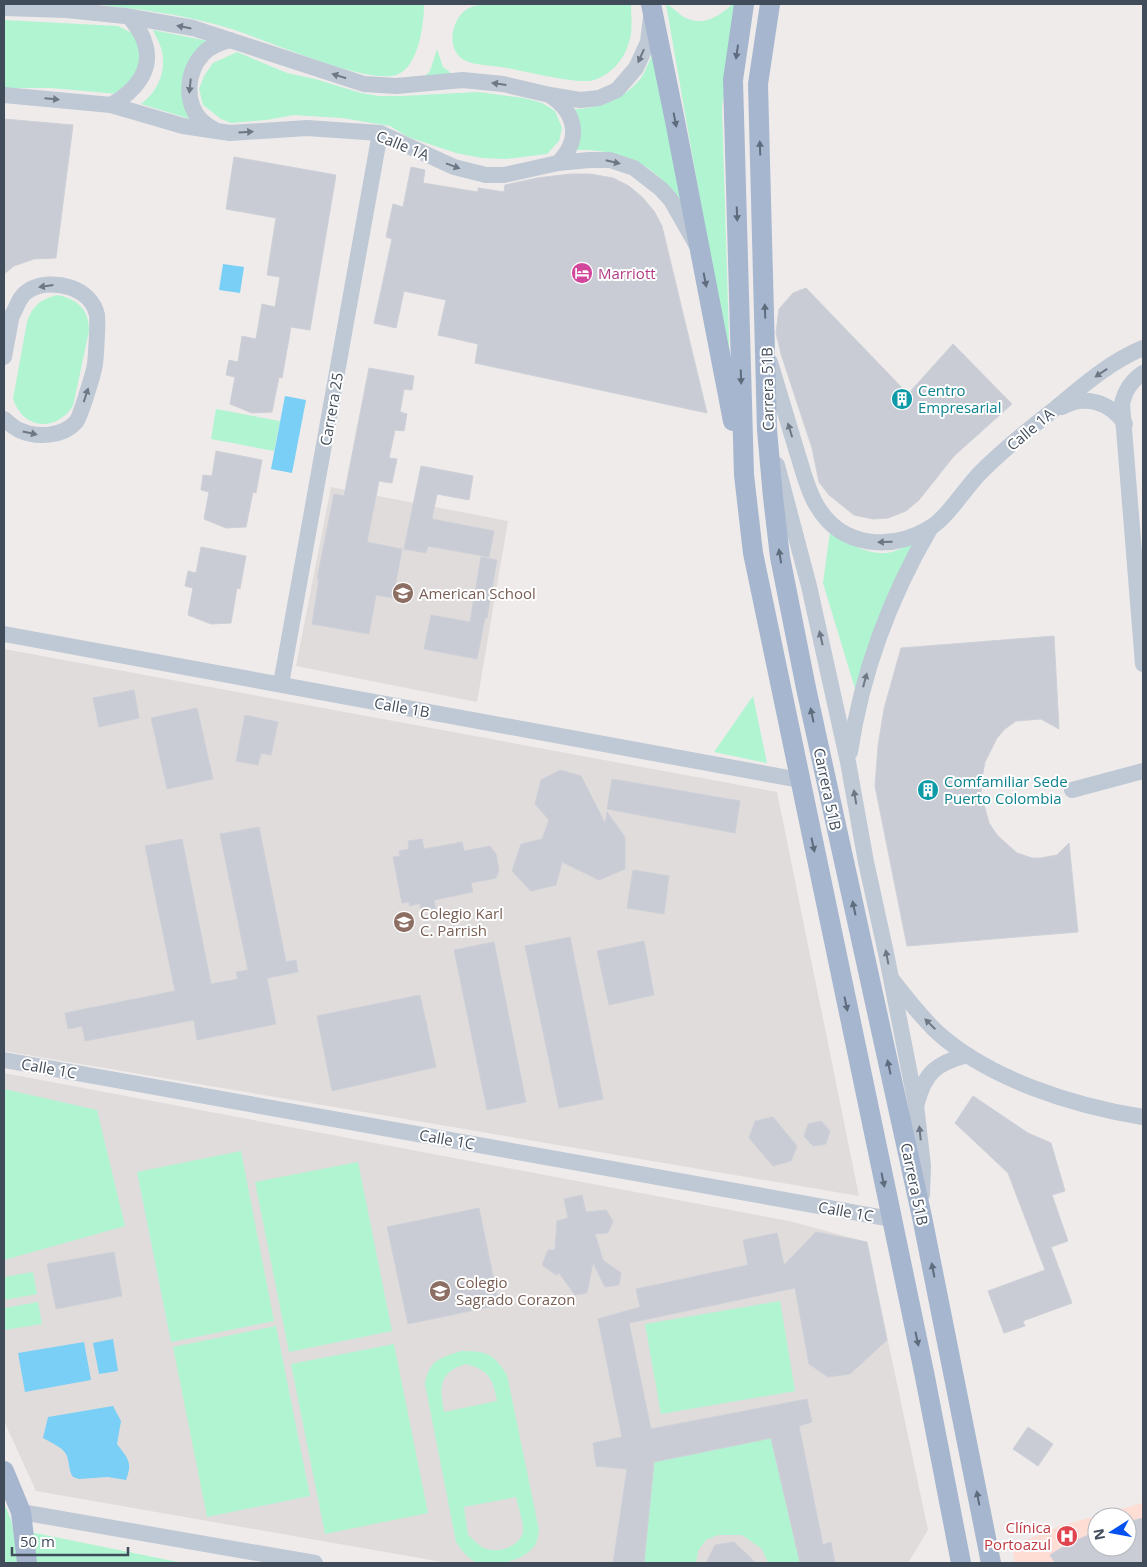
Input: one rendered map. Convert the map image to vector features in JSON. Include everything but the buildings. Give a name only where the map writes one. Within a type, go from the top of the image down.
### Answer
[{"type":"main road","name":"Carrera 51B","points":[[744,4],[733,80],[744,475],[753,553],[924,1372],[961,1563]]},
{"type":"main road","name":"Carrera 51B","points":[[770,4],[758,84],[767,430],[772,497],[784,576],[808,698],[922,1217],[992,1563]]},
{"type":"main road","points":[[652,7],[744,475]]},
{"type":"main road","points":[[4,1471],[21,1512],[27,1563]]},
{"type":"street","points":[[4,8],[67,10],[130,17],[193,28],[364,84],[396,86],[463,80],[503,84],[550,96],[580,100],[598,98],[617,90],[636,68],[648,42],[652,7]]},
{"type":"street","points":[[111,105],[137,85],[147,61],[144,40],[130,17]]},
{"type":"street","points":[[215,131],[202,121],[194,109],[189,96],[190,81],[195,67],[203,54],[216,44],[230,40]]},
{"type":"street","name":"Calle 1A","points":[[4,95],[111,105],[183,126],[230,133],[306,128],[380,132],[454,166],[486,175],[504,175],[558,163],[610,160],[634,168],[661,189],[671,200],[700,250]]},
{"type":"street","points":[[550,96],[560,103],[568,113],[573,125],[573,138],[570,147],[558,163]]},
{"type":"street","name":"Carrera 25","points":[[281,684],[380,132]]},
{"type":"street","points":[[4,357],[7,322],[18,300],[30,290],[48,284],[77,289],[90,300],[97,314],[95,365],[77,422],[60,433],[40,435],[18,430],[4,419]]},
{"type":"street","name":"Calle 1A","points":[[931,527],[943,517],[982,471],[1012,443],[1100,373],[1143,348]]},
{"type":"street","points":[[766,350],[808,487],[813,500],[826,518],[850,536],[877,543],[908,539],[931,527]]},
{"type":"street","points":[[1143,373],[1128,386],[1122,404],[1143,664]]},
{"type":"street","points":[[1044,417],[1064,405],[1092,401],[1100,402],[1114,411],[1125,424]]},
{"type":"street","points":[[767,430],[809,586],[848,762],[866,862],[891,978],[916,1105],[923,1166],[922,1217]]},
{"type":"street","points":[[848,762],[861,694],[878,636],[899,587],[931,527]]},
{"type":"street","name":"Calle 1B","points":[[4,634],[800,780]]},
{"type":"street","points":[[1072,790],[1143,771]]},
{"type":"street","points":[[891,978],[913,1007],[938,1033],[967,1055],[997,1072],[1094,1107],[1138,1114]]},
{"type":"street","points":[[916,1105],[921,1086],[933,1070],[948,1060],[967,1055]]},
{"type":"street","name":"Calle 1C","points":[[4,1060],[891,1219]]},
{"type":"street","points":[[21,1512],[315,1563]]},
{"type":"shaded area","name":"American School","points":[[331,487],[508,521],[477,702],[296,666]]},
{"type":"shaded area","name":"Colegio Karl C. Parrish","points":[[4,649],[777,792],[859,1196],[4,1051]]},
{"type":"shaded area","name":"Colegio Sagrado Corazon","points":[[4,1073],[789,1221],[867,1242],[928,1530],[908,1563],[448,1563],[36,1491],[4,1421]]},
{"type":"shaded area","name":"Clínica Portoazul","points":[[1143,1503],[1143,1563],[1015,1563],[1012,1546],[1060,1526],[1087,1519],[1087,1557],[1137,1557],[1137,1507],[1129,1507]]},
{"type":"green space","points":[[93,4],[424,4],[419,44],[410,64],[404,71],[396,75],[381,76],[337,67],[209,22],[159,12]]},
{"type":"green space","points":[[631,4],[630,38],[621,60],[611,70],[600,78],[587,81],[577,81],[475,64],[464,60],[456,51],[452,38],[455,24],[459,17],[469,8],[479,5]]},
{"type":"green space","points":[[666,4],[682,16],[696,21],[703,21],[716,17],[733,4],[739,4],[722,107],[730,372]]},
{"type":"green space","points":[[4,20],[118,26],[138,36],[142,69],[118,94],[51,88],[4,88]]},
{"type":"green space","points":[[153,30],[213,42],[194,63],[197,121],[141,104],[153,92],[163,70],[160,45]]},
{"type":"green space","points":[[656,46],[686,209],[670,188],[645,166],[612,153],[576,150],[573,109],[601,105],[627,92],[641,78]]},
{"type":"green space","points":[[437,49],[443,67],[455,76],[423,78],[430,71]]},
{"type":"green space","points":[[237,52],[287,73],[379,96],[478,92],[524,98],[542,103],[555,111],[562,128],[559,141],[547,154],[506,159],[482,158],[456,153],[408,137],[390,126],[342,118],[294,115],[231,123],[221,119],[203,105],[199,89],[204,76],[213,63]]},
{"type":"green space","points":[[57,295],[71,299],[81,307],[87,317],[89,331],[73,406],[66,415],[57,421],[49,424],[40,424],[24,417],[13,399],[29,316],[38,304]]},
{"type":"green space","points":[[216,409],[280,421],[274,451],[211,439]]},
{"type":"green space","points":[[830,532],[861,549],[877,553],[895,551],[919,539],[856,692],[823,583]]},
{"type":"green space","points":[[753,696],[767,763],[714,752]]},
{"type":"green space","points":[[4,1089],[97,1110],[125,1226],[4,1260]]},
{"type":"green space","points":[[241,1151],[274,1321],[171,1342],[137,1172]]},
{"type":"green space","points":[[358,1162],[392,1331],[289,1352],[255,1182]]},
{"type":"green space","points":[[33,1272],[37,1294],[4,1300],[4,1277]]},
{"type":"green space","points":[[780,1301],[795,1391],[661,1414],[645,1324]]},
{"type":"green space","points":[[38,1302],[42,1324],[4,1330],[4,1308]]},
{"type":"green space","points":[[276,1326],[310,1496],[207,1517],[173,1347]]},
{"type":"green space","points":[[394,1344],[428,1513],[325,1534],[291,1364]]},
{"type":"green space","points":[[461,1351],[488,1355],[498,1362],[507,1375],[539,1530],[536,1543],[530,1551],[517,1559],[501,1563],[486,1564],[475,1562],[466,1555],[456,1542],[425,1384],[429,1370],[437,1361]],"holes":[[[466,1364],[480,1369],[489,1376],[497,1401],[444,1412],[443,1382],[450,1371]],[[516,1497],[523,1529],[521,1537],[517,1542],[501,1550],[489,1550],[482,1547],[468,1535],[464,1507]]]},
{"type":"green space","points":[[771,1438],[800,1563],[768,1563],[762,1549],[742,1535],[718,1535],[706,1540],[698,1551],[696,1563],[644,1563],[654,1462]]},
{"type":"green space","points":[[4,1503],[11,1520],[19,1563],[4,1563]]},
{"type":"green space","points":[[30,1532],[173,1561],[186,1563],[31,1563]]},
{"type":"water","points":[[223,264],[244,267],[240,293],[219,290]]},
{"type":"water","points":[[285,396],[306,400],[292,473],[271,469]]},
{"type":"water","points":[[113,1339],[118,1371],[99,1374],[93,1343]]},
{"type":"water","points":[[84,1342],[91,1380],[25,1392],[18,1353]]},
{"type":"water","points":[[113,1406],[121,1421],[117,1444],[127,1457],[129,1465],[126,1480],[108,1477],[79,1479],[73,1477],[64,1451],[43,1438],[48,1417]]},
{"type":"place","name":"Marriott","points":[[582,273]]},
{"type":"place","name":"Centro Empresarial","points":[[902,399]]},
{"type":"place","name":"American School","points":[[403,593]]},
{"type":"place","name":"Comfamiliar Sede Puerto Colombia","points":[[928,790]]},
{"type":"place","name":"Colegio Karl C. Parrish","points":[[404,922]]},
{"type":"place","name":"Colegio Sagrado Corazon","points":[[440,1291]]},
{"type":"place","name":"Clínica Portoazul","points":[[1067,1536]]}]
